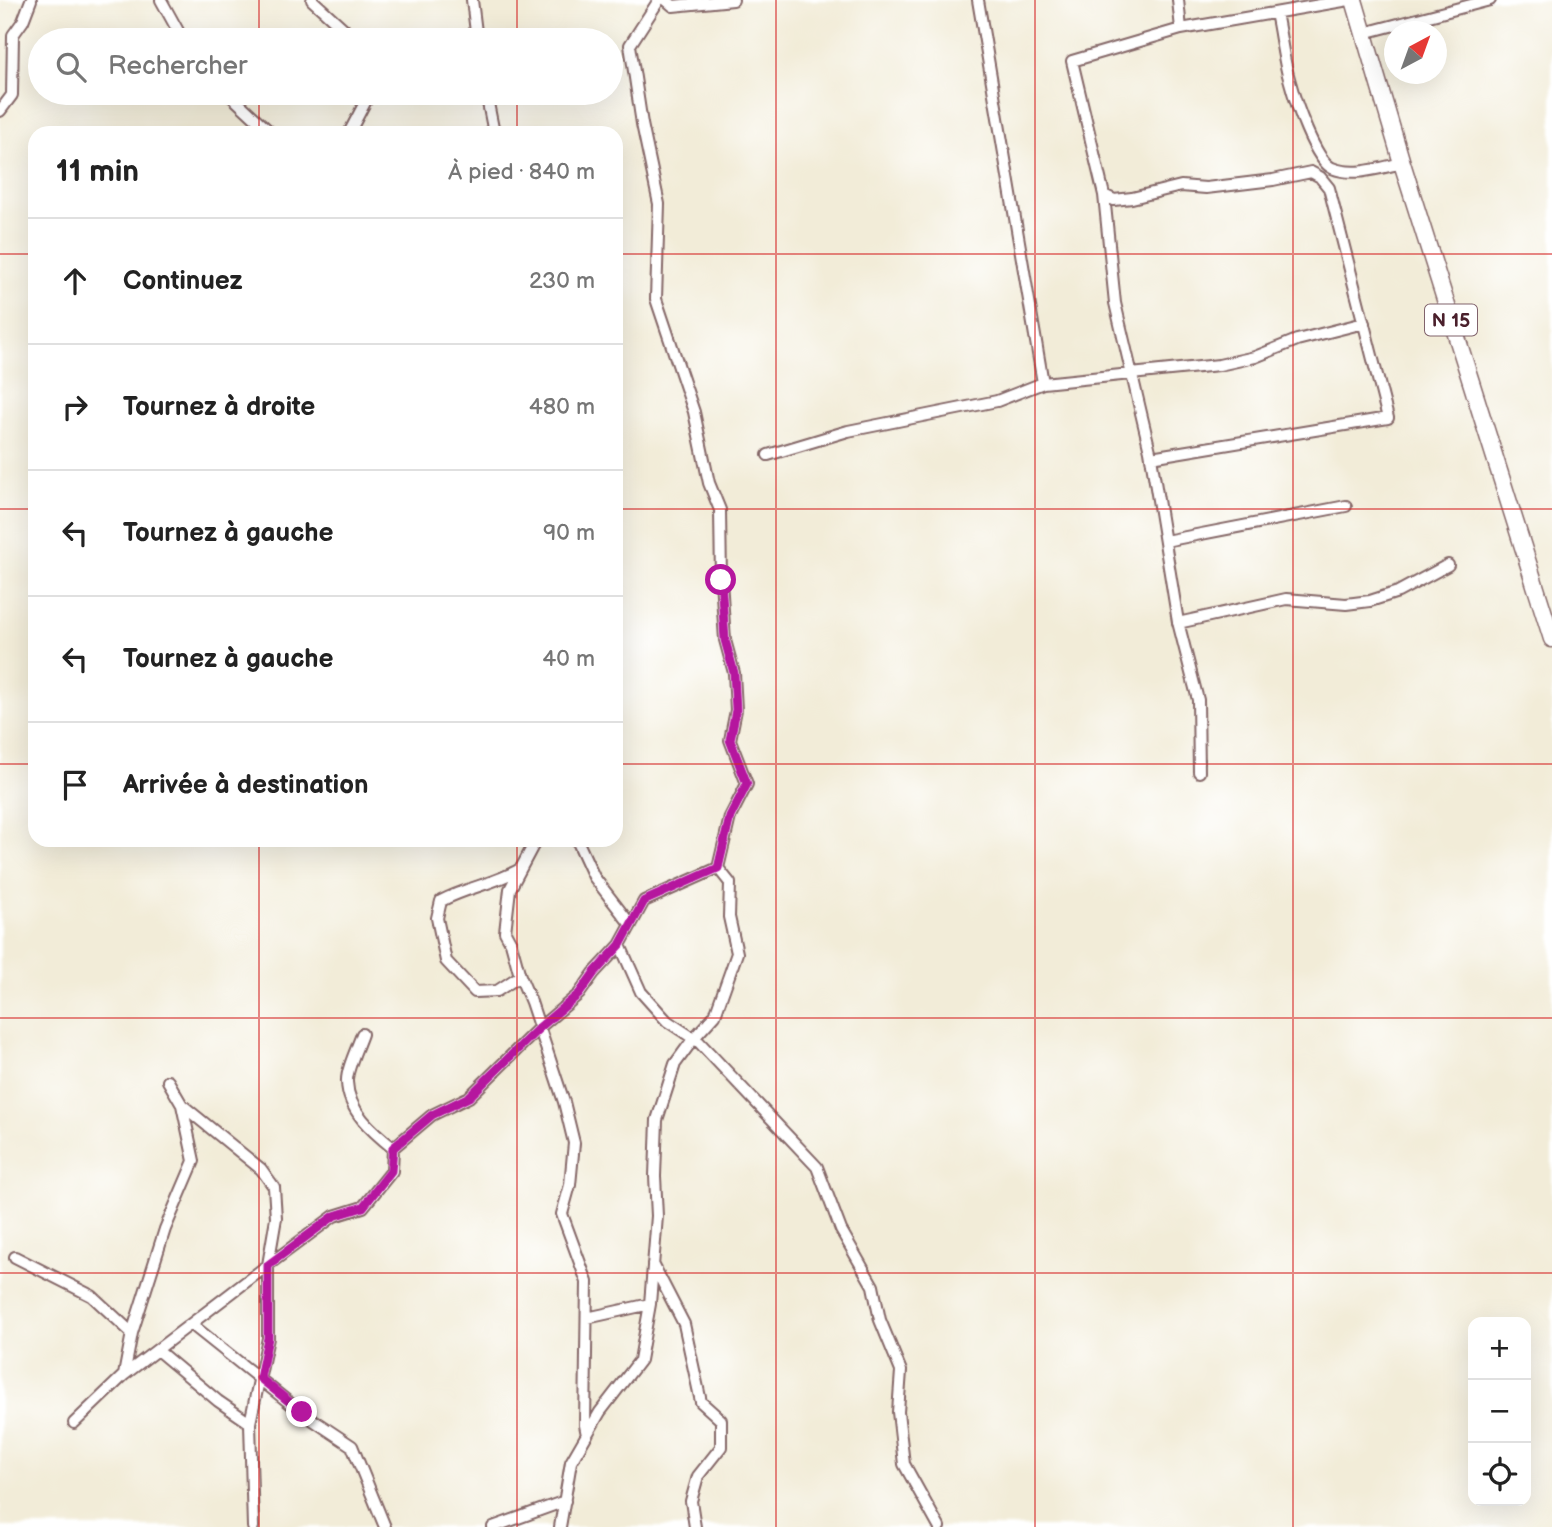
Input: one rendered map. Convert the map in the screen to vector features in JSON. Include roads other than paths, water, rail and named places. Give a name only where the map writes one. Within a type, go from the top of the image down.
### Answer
[{"type":"main road","name":"N 15","points":[[1354,0],[1402,163],[1552,639]]},
{"type":"street","points":[[0,111],[12,95],[13,35],[23,21],[31,0]]},
{"type":"street","points":[[161,0],[177,28]]},
{"type":"street","points":[[312,0],[343,28]]},
{"type":"street","points":[[472,0],[476,28]]},
{"type":"street","points":[[659,0],[630,45],[642,124],[659,204],[656,299],[694,412],[709,483],[720,510],[725,640],[734,673],[736,710],[730,740],[747,784],[730,817],[718,868]]},
{"type":"street","points":[[666,0],[673,6],[733,0]]},
{"type":"street","points":[[978,0],[1043,383]]},
{"type":"street","points":[[1178,0],[1181,29]]},
{"type":"street","points":[[1199,772],[1198,700],[1178,624],[1151,457],[1115,303],[1104,195],[1072,61],[1181,29],[1349,0]]},
{"type":"street","points":[[1364,33],[1490,0]]},
{"type":"street","points":[[1276,13],[1289,81],[1324,163],[1334,169],[1361,172],[1402,163]]},
{"type":"street","points":[[241,105],[263,126]]},
{"type":"street","points":[[353,126],[364,105]]},
{"type":"street","points":[[488,105],[493,126]]},
{"type":"street","points":[[1320,177],[1334,169]]},
{"type":"street","points":[[1104,195],[1114,200],[1181,186],[1206,188],[1273,180],[1311,172],[1320,177],[1329,188],[1388,418],[1151,457]]},
{"type":"street","points":[[768,454],[848,431],[998,401],[1043,383],[1219,365],[1255,358],[1297,340],[1364,323]]},
{"type":"street","points":[[1165,541],[1346,506]]},
{"type":"street","points":[[1178,624],[1286,599],[1346,604],[1370,601],[1398,592],[1448,565]]},
{"type":"street","points":[[532,847],[510,889],[505,932],[564,1102],[574,1143],[570,1185],[562,1214],[587,1282],[587,1436]]},
{"type":"street","points":[[580,847],[594,877],[631,925]]},
{"type":"street","points":[[520,976],[497,992],[475,992],[446,961],[437,918],[441,901],[460,891],[502,880],[522,867]]},
{"type":"street","points":[[74,1423],[124,1376],[268,1265],[334,1216],[363,1207],[391,1171],[393,1148],[432,1115],[469,1097],[539,1028],[579,994],[620,945],[644,901],[718,868]]},
{"type":"street","points":[[560,1527],[571,1462],[600,1412],[640,1360],[650,1304],[657,1216],[657,1120],[675,1064],[715,1015],[737,953],[729,917],[730,883],[718,868]]},
{"type":"street","points":[[620,945],[641,992],[667,1021],[694,1038],[817,1167],[841,1230],[873,1286],[880,1320],[901,1371],[898,1412],[904,1464],[939,1527]]},
{"type":"street","points":[[362,1034],[346,1081],[353,1104],[366,1126],[393,1148]]},
{"type":"street","points":[[167,1082],[182,1105],[261,1170],[274,1187],[276,1218],[268,1265],[268,1338],[250,1423],[253,1527]]},
{"type":"street","points":[[124,1376],[132,1333],[166,1229],[194,1161],[182,1105]]},
{"type":"street","points":[[15,1257],[92,1296],[132,1333]]},
{"type":"street","points":[[653,1264],[684,1324],[701,1402],[722,1420],[721,1447],[698,1476],[691,1501],[695,1527]]},
{"type":"street","points":[[587,1318],[650,1304]]},
{"type":"street","points":[[191,1324],[302,1412],[352,1446],[385,1527]]},
{"type":"street","points":[[157,1350],[218,1401],[250,1423]]},
{"type":"street","points":[[493,1527],[565,1501]]}]
